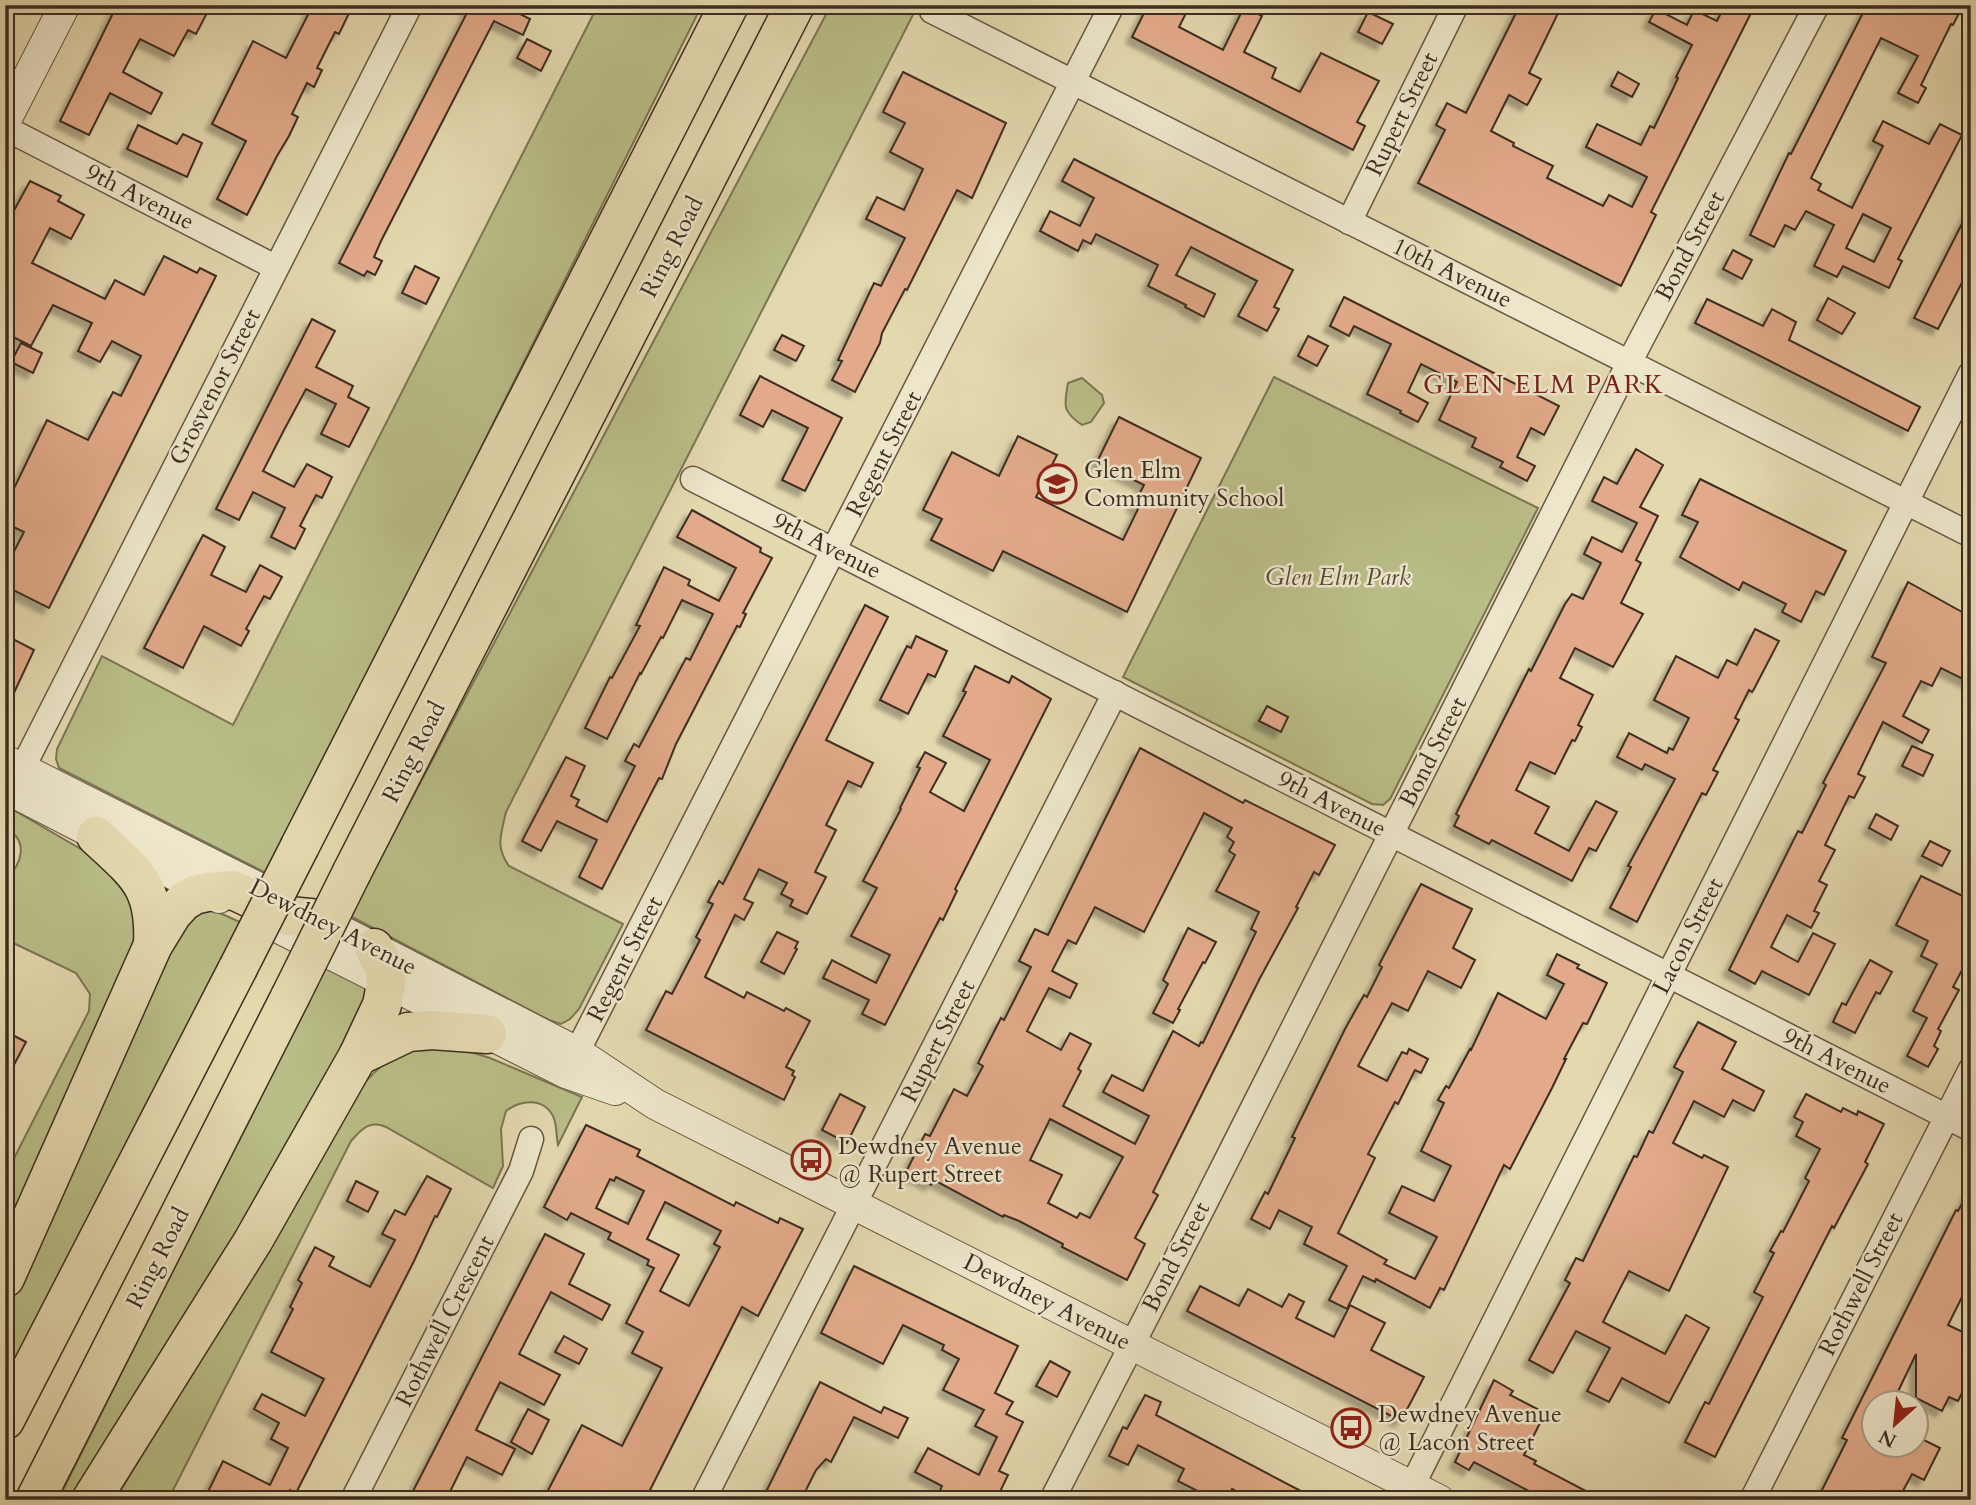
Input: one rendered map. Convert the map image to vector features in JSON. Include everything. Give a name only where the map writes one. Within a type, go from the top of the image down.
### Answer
[{"type":"highway","points":[[5,1420],[729,5]]},
{"type":"highway","name":"Ring Road","points":[[35,1500],[352,872],[796,5]]},
{"type":"highway","points":[[96,836],[141,882],[151,902],[154,920],[153,945]]},
{"type":"highway","points":[[5,1278],[153,945],[172,914],[194,895],[233,890],[289,916],[319,919]]},
{"type":"highway","points":[[91,1500],[253,1241],[358,1056],[382,1006],[386,984],[385,969],[374,948]]},
{"type":"highway","points":[[358,1056],[408,1032],[432,1030],[488,1034]]},
{"type":"street","points":[[5,122],[65,5]]},
{"type":"street","name":"Grosvenor Street","points":[[11,773],[410,5]]},
{"type":"street","name":"Regent Street","points":[[577,1052],[1003,223],[1112,5]]},
{"type":"street","name":"Rupert Street","points":[[1349,222],[1457,5]]},
{"type":"street","name":"Bond Street","points":[[1052,1500],[1630,361],[1818,5]]},
{"type":"street","name":"10th Avenue","points":[[932,11],[1971,535]]},
{"type":"street","name":"9th Avenue","points":[[5,128],[275,267]]},
{"type":"street","name":"Lacon Street","points":[[1408,1493],[1971,373]]},
{"type":"street","name":"9th Avenue","points":[[693,479],[1971,1129]]},
{"type":"street","name":"Rupert Street","points":[[703,1500],[1115,693]]},
{"type":"street","name":"Dewdney Avenue","points":[[11,773],[96,836],[566,1073],[655,1104]]},
{"type":"street","name":"Dewdney Avenue","points":[[11,773],[319,919],[577,1052],[655,1104],[1131,1345],[1408,1493],[1438,1500]]},
{"type":"street","name":"Rothwell Street","points":[[1752,1500],[1971,1069]]},
{"type":"street","name":"Rothwell Crescent","points":[[353,1500],[515,1183],[531,1139]]},
{"type":"green space","points":[[598,5],[702,5],[268,874],[59,768],[57,749],[102,656],[233,725]]},
{"type":"green space","points":[[831,5],[918,5],[506,812],[501,846],[509,866],[623,924],[579,1009],[561,1024],[350,916]]},
{"type":"green space","name":"Glen Elm Park","points":[[1274,377],[1538,508],[1390,799],[1383,805],[1372,804],[1123,677]]},
{"type":"green space","points":[[1082,378],[1102,395],[1104,403],[1091,422],[1082,425],[1071,416],[1065,403],[1068,383]]},
{"type":"green space","points":[[5,805],[98,859],[133,898],[135,942],[40,1152],[5,1240],[5,1176],[89,1011],[90,994],[76,973],[5,939],[5,879],[16,866],[21,852],[18,839],[5,828]]},
{"type":"green space","points":[[211,909],[242,923],[5,1385],[5,1314],[40,1226],[186,917]]},
{"type":"green space","points":[[325,965],[369,988],[310,1116],[77,1500],[58,1500]]},
{"type":"green space","points":[[412,1045],[464,1050],[490,1058],[582,1097],[558,1145],[553,1116],[543,1106],[531,1102],[518,1104],[506,1111],[501,1129],[503,1166],[493,1188],[386,1127],[370,1125],[362,1129],[351,1141],[168,1500],[115,1500],[266,1250],[358,1091],[383,1065]]},
{"type":"building","points":[[117,5],[187,5],[206,15],[196,34],[188,30],[174,56],[140,39],[123,72],[162,93],[151,114],[110,93],[89,135],[60,121]]},
{"type":"building","points":[[313,5],[353,5],[339,34],[335,32],[317,68],[322,70],[314,87],[307,83],[292,114],[298,117],[247,215],[217,199],[246,141],[212,124],[253,41],[286,58]]},
{"type":"building","points":[[462,5],[502,5],[530,19],[523,35],[494,21],[381,241],[374,257],[382,261],[375,275],[367,271],[364,276],[339,263],[469,9]]},
{"type":"building","points":[[1148,5],[1190,5],[1179,27],[1223,50],[1244,7],[1262,16],[1244,52],[1276,68],[1272,78],[1300,92],[1321,53],[1379,81],[1357,122],[1365,126],[1353,150],[1132,37]]},
{"type":"building","points":[[1520,5],[1562,5],[1529,73],[1541,79],[1529,102],[1527,105],[1509,95],[1491,131],[1514,143],[1513,146],[1553,166],[1547,178],[1603,206],[1609,195],[1632,207],[1647,177],[1586,147],[1597,124],[1641,145],[1650,126],[1654,128],[1692,45],[1649,22],[1656,9],[1687,25],[1694,10],[1717,21],[1725,5],[1755,5],[1651,212],[1656,215],[1621,286],[1418,183],[1445,130],[1436,125],[1447,103],[1466,113]]},
{"type":"building","points":[[1867,5],[1963,5],[1921,85],[1926,88],[1918,103],[1898,93],[1918,56],[1881,38],[1811,178],[1821,184],[1818,190],[1852,208],[1883,146],[1873,141],[1883,121],[1929,144],[1940,124],[1962,135],[1898,259],[1902,261],[1889,288],[1843,266],[1837,277],[1814,266],[1834,225],[1806,211],[1795,230],[1785,225],[1774,247],[1750,235],[1789,153],[1791,154]],"holes":[[[1863,214],[1891,228],[1874,262],[1846,248]]]},
{"type":"building","points":[[1368,12],[1393,24],[1382,44],[1358,32]]},
{"type":"building","points":[[527,39],[551,51],[541,71],[517,58]]},
{"type":"building","points":[[903,72],[1006,123],[972,198],[957,190],[907,290],[905,289],[882,333],[880,343],[855,392],[832,380],[842,361],[838,360],[874,283],[881,286],[905,238],[866,219],[877,197],[904,210],[923,169],[890,152],[905,123],[883,112]]},
{"type":"building","points":[[1618,72],[1639,84],[1632,97],[1611,86]]},
{"type":"building","points":[[138,125],[177,144],[183,134],[202,143],[187,177],[127,149]]},
{"type":"building","points":[[1074,159],[1293,270],[1274,307],[1279,309],[1267,331],[1238,316],[1257,281],[1191,247],[1176,275],[1215,294],[1204,317],[1148,286],[1158,265],[1096,234],[1091,244],[1083,240],[1078,251],[1040,231],[1050,211],[1080,226],[1094,198],[1062,181]]},
{"type":"building","points":[[30,181],[61,196],[58,201],[84,215],[71,239],[50,228],[32,263],[105,299],[115,280],[144,295],[164,256],[197,273],[200,268],[216,276],[49,608],[5,586],[5,569],[24,532],[5,523],[5,507],[47,420],[88,440],[113,392],[121,396],[141,356],[112,341],[100,362],[78,351],[92,323],[53,305],[31,346],[5,333],[5,227]]},
{"type":"building","points":[[1971,206],[1971,265],[1938,329],[1914,318]]},
{"type":"building","points":[[1733,250],[1752,260],[1742,279],[1723,269]]},
{"type":"building","points":[[415,266],[439,278],[426,304],[402,293]]},
{"type":"building","points":[[1344,297],[1559,406],[1544,435],[1531,428],[1517,457],[1535,466],[1527,481],[1500,467],[1503,462],[1472,447],[1476,438],[1439,420],[1457,382],[1421,364],[1408,392],[1428,403],[1418,422],[1367,394],[1391,344],[1354,326],[1349,336],[1330,326]]},
{"type":"building","points":[[1828,298],[1855,313],[1842,334],[1817,320]]},
{"type":"building","points":[[1707,299],[1763,326],[1772,309],[1796,322],[1789,340],[1920,407],[1908,431],[1695,323]]},
{"type":"building","points":[[312,319],[335,331],[316,367],[353,386],[348,397],[369,408],[349,447],[321,434],[336,404],[306,389],[284,430],[263,471],[294,487],[307,464],[332,477],[322,498],[316,495],[300,526],[305,529],[295,549],[271,537],[285,508],[253,492],[239,520],[216,509]]},
{"type":"building","points":[[782,335],[804,346],[796,361],[774,350]]},
{"type":"building","points":[[1308,336],[1328,346],[1317,366],[1298,356]]},
{"type":"building","points":[[21,343],[42,353],[33,373],[11,362]]},
{"type":"building","points":[[760,376],[842,418],[805,491],[782,480],[808,428],[772,410],[763,427],[740,415]]},
{"type":"building","points":[[1119,417],[1201,458],[1127,612],[1003,551],[993,571],[931,540],[942,519],[923,510],[952,452],[999,476],[1018,436],[1057,455],[1036,497],[1123,540],[1138,509],[1133,506],[1144,485],[1097,462]]},
{"type":"building","points":[[1636,449],[1663,465],[1640,507],[1658,516],[1636,560],[1641,563],[1621,603],[1643,614],[1613,667],[1575,648],[1560,678],[1593,695],[1578,725],[1582,727],[1575,741],[1572,740],[1555,774],[1530,762],[1516,790],[1549,807],[1535,833],[1569,851],[1596,801],[1617,812],[1596,851],[1589,848],[1572,881],[1492,840],[1489,844],[1454,826],[1459,816],[1456,814],[1565,604],[1572,594],[1583,599],[1601,563],[1584,554],[1592,537],[1622,552],[1637,523],[1592,501],[1604,477],[1617,484]]},
{"type":"building","points":[[1700,479],[1846,551],[1824,595],[1816,591],[1801,622],[1782,612],[1786,604],[1743,582],[1739,590],[1680,557],[1698,522],[1682,515]]},
{"type":"building","points":[[692,510],[761,548],[760,552],[772,558],[743,613],[746,614],[740,627],[737,626],[676,744],[662,779],[659,778],[602,889],[579,877],[597,840],[557,821],[541,851],[522,841],[566,757],[585,766],[571,796],[579,800],[576,806],[607,822],[635,766],[625,761],[634,744],[639,747],[686,658],[690,660],[713,614],[682,600],[663,638],[661,637],[640,673],[607,739],[585,728],[610,677],[612,678],[640,626],[636,625],[664,567],[690,580],[688,585],[719,601],[736,568],[677,537]]},
{"type":"building","points":[[203,535],[225,547],[211,575],[246,592],[260,565],[282,577],[270,599],[264,596],[246,629],[249,631],[241,646],[204,626],[183,668],[144,648]]},
{"type":"building","points":[[1908,582],[1971,617],[1971,683],[1941,668],[1932,686],[1921,681],[1903,716],[1929,730],[1922,743],[1883,722],[1858,774],[1865,777],[1854,798],[1849,796],[1825,845],[1835,850],[1819,881],[1827,885],[1814,911],[1819,913],[1811,928],[1787,915],[1771,947],[1798,962],[1813,933],[1835,944],[1809,995],[1762,971],[1755,984],[1729,970],[1798,831],[1802,833],[1826,785],[1823,783],[1886,663],[1872,657]]},
{"type":"building","points":[[865,605],[888,617],[826,740],[873,763],[861,787],[848,781],[826,825],[836,830],[815,872],[826,877],[807,914],[790,906],[793,900],[781,894],[787,883],[759,869],[744,899],[753,903],[744,920],[735,915],[705,977],[744,998],[747,992],[810,1021],[786,1067],[794,1071],[792,1075],[795,1077],[784,1100],[646,1030],[666,991],[672,994],[700,940],[696,937],[713,904],[708,902],[719,881],[723,884]]},
{"type":"building","points":[[1755,629],[1779,641],[1754,689],[1752,692],[1749,690],[1735,718],[1739,720],[1713,770],[1718,772],[1706,795],[1702,793],[1637,922],[1610,908],[1631,867],[1628,866],[1675,779],[1645,764],[1642,770],[1617,757],[1629,733],[1667,753],[1669,748],[1673,750],[1689,718],[1654,700],[1676,656],[1718,678],[1727,660],[1737,665]]},
{"type":"building","points":[[916,636],[947,651],[935,677],[928,674],[908,714],[880,700],[907,646],[911,648]]},
{"type":"building","points":[[5,640],[13,644],[15,640],[34,650],[5,712]]},
{"type":"building","points":[[975,666],[1009,683],[1012,676],[1051,699],[955,889],[957,891],[943,920],[940,918],[885,1025],[862,1014],[869,1000],[823,978],[832,960],[876,983],[890,955],[851,936],[877,888],[863,881],[901,809],[925,752],[946,763],[930,792],[964,811],[990,760],[943,736],[966,692],[963,691]]},
{"type":"building","points":[[1267,706],[1288,717],[1281,732],[1259,721]]},
{"type":"building","points":[[1912,746],[1933,755],[1923,776],[1902,766]]},
{"type":"building","points":[[1140,748],[1243,803],[1245,800],[1335,845],[1319,875],[1314,872],[1153,1192],[1158,1195],[1135,1238],[1145,1244],[1127,1280],[1062,1247],[1063,1244],[1019,1221],[1004,1215],[1003,1217],[934,1180],[931,1185],[906,1172],[925,1134],[930,1136],[954,1089],[967,1096],[983,1066],[978,1063],[1031,967],[1019,961],[1035,929],[1048,935]],"holes":[[[1204,813],[1232,828],[1227,837],[1234,842],[1229,851],[1235,855],[1216,891],[1259,912],[1251,929],[1256,932],[1203,1043],[1199,1046],[1173,1031],[1143,1091],[1112,1075],[1103,1092],[1149,1116],[1135,1144],[1063,1106],[1091,1044],[1070,1033],[1061,1050],[1027,1031],[1049,988],[1070,998],[1077,984],[1052,971],[1068,940],[1076,944],[1095,907],[1144,932]],[[1050,1119],[1123,1157],[1090,1218],[1080,1213],[1077,1218],[1048,1203],[1062,1175],[1030,1160]]]},
{"type":"building","points":[[1876,814],[1898,826],[1891,840],[1869,828]]},
{"type":"building","points":[[1930,841],[1950,851],[1942,866],[1922,856]]},
{"type":"building","points":[[1921,876],[1971,900],[1971,953],[1953,987],[1959,990],[1938,1029],[1941,1031],[1934,1046],[1938,1049],[1928,1067],[1907,1056],[1927,1018],[1913,1011],[1937,964],[1921,956],[1928,941],[1896,925]]},
{"type":"building","points":[[1421,884],[1472,909],[1453,948],[1475,960],[1461,988],[1428,971],[1408,1011],[1392,1003],[1358,1066],[1387,1081],[1402,1052],[1407,1054],[1409,1049],[1428,1059],[1421,1073],[1415,1070],[1368,1154],[1375,1158],[1338,1233],[1387,1260],[1384,1264],[1415,1279],[1437,1237],[1389,1213],[1402,1186],[1434,1201],[1451,1166],[1421,1151],[1444,1103],[1438,1100],[1446,1086],[1449,1088],[1471,1050],[1498,993],[1546,1019],[1564,984],[1547,975],[1557,954],[1607,983],[1587,1024],[1583,1023],[1564,1059],[1510,1169],[1504,1165],[1444,1290],[1440,1288],[1430,1308],[1376,1279],[1375,1282],[1363,1276],[1347,1309],[1329,1300],[1347,1266],[1304,1244],[1312,1227],[1279,1210],[1270,1229],[1251,1219],[1265,1192],[1268,1194],[1295,1138],[1292,1137],[1345,1029],[1364,995],[1367,997],[1382,967],[1379,965]]},
{"type":"building","points":[[1188,928],[1216,942],[1178,1009],[1180,1010],[1173,1023],[1153,1013],[1168,984],[1163,980]]},
{"type":"building","points":[[777,932],[798,942],[784,974],[761,962]]},
{"type":"building","points":[[1870,960],[1892,972],[1880,994],[1876,992],[1855,1033],[1833,1022],[1842,1003],[1846,1005]]},
{"type":"building","points":[[1698,1022],[1736,1042],[1722,1069],[1764,1091],[1754,1111],[1733,1100],[1724,1117],[1694,1101],[1673,1143],[1702,1158],[1704,1155],[1728,1167],[1669,1291],[1629,1271],[1603,1322],[1665,1354],[1686,1315],[1709,1328],[1669,1403],[1622,1378],[1609,1402],[1587,1391],[1610,1348],[1576,1331],[1553,1373],[1529,1360],[1570,1283],[1565,1280],[1576,1258],[1583,1261],[1634,1156],[1637,1157],[1649,1131],[1653,1133],[1683,1072],[1674,1067]]},
{"type":"building","points":[[5,1031],[26,1042],[5,1082]]},
{"type":"building","points":[[840,1094],[865,1107],[847,1143],[822,1130]]},
{"type":"building","points":[[1806,1094],[1841,1112],[1843,1108],[1857,1115],[1858,1111],[1884,1124],[1865,1162],[1868,1164],[1834,1228],[1832,1226],[1715,1457],[1685,1442],[1705,1402],[1709,1404],[1763,1297],[1754,1292],[1774,1253],[1770,1251],[1781,1231],[1783,1232],[1809,1181],[1805,1178],[1820,1149],[1796,1136],[1803,1122],[1794,1117]]},
{"type":"building","points":[[586,1125],[640,1150],[637,1156],[734,1206],[736,1202],[778,1223],[780,1218],[803,1229],[758,1316],[742,1307],[645,1500],[543,1500],[582,1425],[622,1446],[662,1368],[632,1353],[643,1332],[626,1323],[654,1268],[647,1265],[649,1260],[608,1239],[611,1233],[571,1213],[567,1220],[544,1207]],"holes":[[[616,1177],[644,1191],[628,1224],[596,1208],[610,1179],[614,1181]],[[665,1202],[721,1231],[714,1244],[720,1247],[689,1306],[660,1291],[679,1255],[647,1239]]]},
{"type":"building","points":[[427,1176],[451,1189],[296,1493],[290,1490],[287,1494],[298,1500],[204,1500],[223,1461],[270,1485],[288,1448],[271,1439],[279,1423],[254,1409],[262,1394],[305,1416],[324,1379],[271,1352],[293,1309],[290,1307],[302,1283],[298,1280],[315,1247],[334,1257],[329,1266],[370,1287],[395,1240],[382,1234],[395,1210],[405,1215]]},
{"type":"building","points":[[356,1181],[378,1192],[368,1212],[347,1201]]},
{"type":"building","points":[[1971,1188],[1971,1279],[1948,1325],[1971,1336],[1971,1375],[1958,1401],[1949,1397],[1942,1411],[1930,1405],[1930,1390],[1916,1390],[1916,1354],[1899,1390],[1866,1390],[1956,1210],[1958,1211]]},
{"type":"building","points":[[545,1234],[584,1254],[569,1284],[610,1305],[602,1320],[551,1292],[519,1354],[560,1375],[544,1405],[500,1382],[476,1430],[515,1449],[502,1475],[467,1457],[446,1500],[420,1500],[411,1495]]},
{"type":"building","points":[[854,1266],[1018,1346],[995,1393],[1013,1402],[1006,1414],[1023,1422],[999,1471],[1008,1475],[996,1500],[936,1500],[942,1486],[915,1472],[928,1448],[979,1475],[997,1437],[975,1426],[984,1410],[943,1390],[959,1359],[942,1350],[944,1345],[903,1325],[883,1364],[821,1333]]},
{"type":"building","points":[[1200,1286],[1239,1306],[1248,1289],[1282,1307],[1289,1294],[1304,1302],[1296,1318],[1334,1337],[1350,1305],[1385,1323],[1371,1350],[1424,1377],[1401,1421],[1187,1311]]},
{"type":"building","points":[[564,1336],[587,1349],[579,1364],[555,1352]]},
{"type":"building","points":[[1050,1361],[1070,1372],[1057,1397],[1036,1386]]},
{"type":"building","points":[[1494,1380],[1513,1391],[1510,1395],[1545,1413],[1524,1455],[1536,1461],[1534,1464],[1603,1500],[1546,1500],[1474,1462],[1469,1470],[1455,1462]]},
{"type":"building","points":[[820,1382],[881,1413],[884,1407],[908,1418],[898,1438],[854,1417],[831,1462],[826,1459],[816,1470],[801,1500],[762,1500]]},
{"type":"building","points":[[1145,1395],[1161,1402],[1156,1415],[1318,1500],[1253,1500],[1232,1489],[1227,1500],[1215,1500],[1178,1481],[1184,1469],[1138,1445],[1128,1465],[1109,1456],[1123,1427],[1127,1429]]},
{"type":"building","points":[[1860,1402],[1860,1460],[1930,1460],[1930,1443],[1940,1448],[1924,1480],[1912,1474],[1898,1500],[1884,1500],[1866,1491],[1861,1500],[1817,1500],[1847,1440],[1842,1438]]},
{"type":"building","points":[[528,1409],[549,1420],[532,1454],[511,1442]]},
{"type":"place","name":"Glen Elm Community School","points":[[1057,484]]},
{"type":"place","name":"Dewdney Avenue @ Rupert Street","points":[[811,1160]]},
{"type":"place","name":"Dewdney Avenue @ Lacon Street","points":[[1351,1428]]},
{"type":"district","name":"GLEN ELM PARK","points":[[1544,384]]}]
